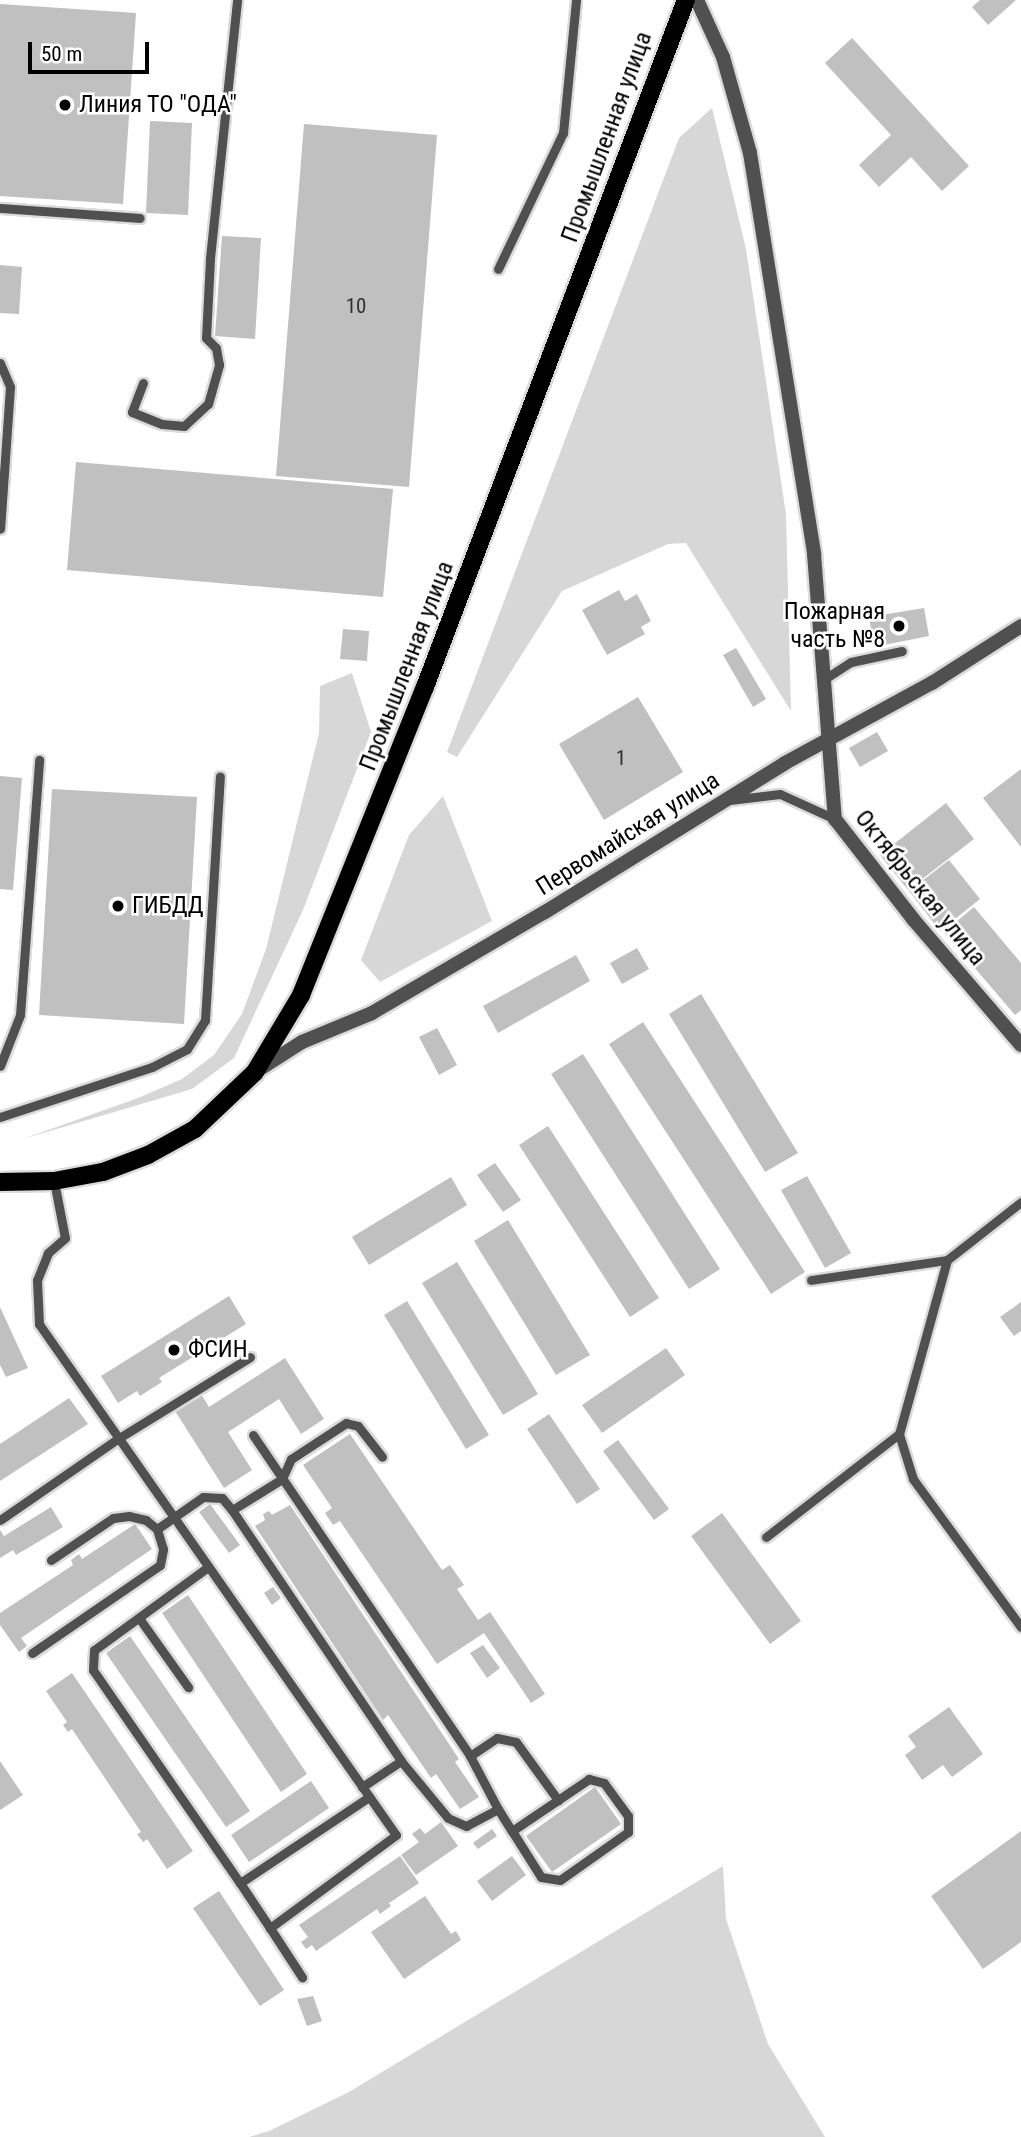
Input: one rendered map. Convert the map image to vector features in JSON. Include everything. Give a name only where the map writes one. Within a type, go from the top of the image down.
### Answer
[{"type":"main road","name":"Промышленная улица","points":[[3,1180],[54,1181],[103,1172],[148,1154],[195,1129],[255,1072],[301,995],[512,465],[686,0]]},
{"type":"street","name":"Октябрьская улица","points":[[697,0],[723,57],[750,153],[814,554],[835,819],[913,919],[1021,1045]]},
{"type":"street","name":"Первомайская улица","points":[[255,1072],[302,1042],[372,1013],[545,912],[726,800],[932,683],[1021,626]]},
{"type":"lane","points":[[143,383],[132,412],[162,424],[184,426],[208,404],[219,365],[216,348],[206,338],[209,258],[237,0]]},
{"type":"lane","points":[[498,269],[563,133],[576,0]]},
{"type":"lane","points":[[0,208],[140,218]]},
{"type":"lane","points":[[0,363],[10,387],[0,529]]},
{"type":"lane","points":[[824,680],[850,662],[902,651]]},
{"type":"lane","points":[[0,1066],[20,1015],[39,760]]},
{"type":"lane","points":[[0,1117],[152,1067],[187,1049],[205,1020],[220,776]]},
{"type":"lane","points":[[726,800],[780,794],[835,819]]},
{"type":"lane","points":[[54,1181],[65,1238],[48,1253],[37,1280],[39,1324],[396,1835],[270,1928]]},
{"type":"lane","points":[[811,1280],[947,1260],[1021,1202]]},
{"type":"lane","points":[[947,1260],[899,1434],[913,1479],[1021,1627]]},
{"type":"lane","points":[[0,1520],[119,1438],[250,1357]]},
{"type":"lane","points":[[232,1510],[282,1479],[291,1459],[346,1423],[358,1426],[382,1457]]},
{"type":"lane","points":[[766,1537],[899,1434]]},
{"type":"lane","points":[[253,1435],[470,1756],[498,1809],[541,1877],[560,1880],[628,1832],[628,1816],[604,1783],[589,1779],[512,1831]]},
{"type":"lane","points":[[158,1529],[203,1497],[222,1498],[401,1761],[449,1818],[467,1826],[498,1809]]},
{"type":"lane","points":[[32,1653],[160,1565],[163,1549],[158,1529],[146,1520],[129,1516],[113,1518],[51,1560]]},
{"type":"lane","points":[[208,1567],[94,1650],[93,1670],[302,1977]]},
{"type":"lane","points":[[139,1618],[188,1687]]},
{"type":"lane","points":[[470,1756],[497,1738],[516,1742],[558,1800]]},
{"type":"lane","points":[[362,1787],[401,1761]]},
{"type":"lane","points":[[240,1883],[369,1797]]},
{"type":"shaded area","points":[[712,108],[746,249],[786,514],[791,711],[686,543],[668,544],[562,591],[457,757],[447,752],[679,138]]},
{"type":"shaded area","points":[[352,673],[371,732],[303,910],[234,1058],[192,1089],[23,1139],[138,1098],[182,1079],[214,1055],[242,1014],[266,949],[319,733],[320,686]]},
{"type":"shaded area","points":[[443,796],[492,921],[380,982],[361,960],[409,835]]},
{"type":"shaded area","points":[[723,1866],[726,1919],[768,2044],[825,2137],[249,2137],[269,2131],[349,2092]]},
{"type":"building","points":[[980,0],[1016,0],[988,25],[972,7]]},
{"type":"building","name":"Линия ТО \"ОДА\"","points":[[0,4],[136,13],[123,204],[0,196]]},
{"type":"building","points":[[852,38],[969,166],[942,191],[911,157],[879,187],[859,165],[891,135],[825,63]]},
{"type":"building","points":[[150,121],[192,123],[188,215],[146,213]]},
{"type":"building","points":[[304,124],[437,135],[409,487],[276,476]]},
{"type":"building","points":[[222,236],[261,238],[255,339],[215,336]]},
{"type":"building","points":[[0,265],[22,267],[19,314],[0,313]]},
{"type":"building","points":[[76,462],[393,489],[383,597],[67,570]]},
{"type":"building","points":[[619,590],[625,601],[637,594],[651,621],[641,627],[645,634],[607,655],[582,610]]},
{"type":"building","name":"Пожарная часть №8","points":[[924,608],[929,636],[874,647],[869,617]]},
{"type":"building","points":[[343,629],[369,631],[367,661],[340,659]]},
{"type":"building","points":[[736,648],[766,699],[753,707],[723,655]]},
{"type":"building","points":[[638,697],[683,772],[604,820],[559,744]]},
{"type":"building","points":[[877,732],[888,751],[860,767],[849,748]]},
{"type":"building","points":[[1021,769],[1021,847],[983,798]]},
{"type":"building","points":[[0,776],[22,778],[13,890],[0,889]]},
{"type":"building","name":"ГИБДД","points":[[52,789],[197,797],[184,1024],[39,1015]]},
{"type":"building","points":[[946,803],[974,839],[908,890],[880,855]]},
{"type":"building","points":[[949,860],[980,899],[940,931],[909,891]]},
{"type":"building","points":[[974,907],[1021,963],[1021,1010],[1015,1015],[944,932]]},
{"type":"building","points":[[637,948],[649,969],[622,984],[610,963]]},
{"type":"building","points":[[576,955],[590,981],[498,1033],[483,1006]]},
{"type":"building","points":[[701,994],[798,1153],[765,1172],[669,1014]]},
{"type":"building","points":[[643,1022],[805,1272],[771,1294],[609,1044]]},
{"type":"building","points":[[437,1028],[457,1065],[439,1075],[419,1037]]},
{"type":"building","points":[[583,1054],[720,1269],[689,1289],[551,1074]]},
{"type":"building","points":[[548,1126],[659,1298],[630,1317],[519,1145]]},
{"type":"building","points":[[495,1163],[521,1200],[503,1212],[477,1175]]},
{"type":"building","points":[[807,1176],[851,1253],[825,1268],[781,1190]]},
{"type":"building","points":[[451,1177],[467,1205],[369,1265],[352,1237]]},
{"type":"building","points":[[508,1220],[590,1355],[556,1375],[474,1241]]},
{"type":"building","points":[[457,1262],[538,1394],[503,1415],[422,1283]]},
{"type":"building","name":"ФСИН","points":[[229,1296],[246,1324],[159,1378],[162,1382],[140,1396],[137,1391],[118,1403],[101,1376]]},
{"type":"building","points":[[407,1301],[489,1435],[466,1449],[384,1315]]},
{"type":"building","points":[[1021,1302],[1021,1331],[1014,1336],[1000,1317]]},
{"type":"building","points":[[0,1307],[28,1368],[6,1377],[0,1365]]},
{"type":"building","points":[[666,1348],[685,1375],[602,1433],[582,1405]]},
{"type":"building","points":[[285,1358],[324,1419],[301,1434],[279,1399],[228,1432],[252,1470],[224,1488],[175,1411],[201,1394],[209,1407]]},
{"type":"building","points":[[69,1398],[88,1424],[0,1481],[0,1444]]},
{"type":"building","points":[[549,1414],[600,1489],[577,1504],[527,1429]]},
{"type":"building","points":[[350,1434],[442,1570],[450,1565],[464,1585],[457,1589],[478,1620],[490,1612],[545,1694],[531,1703],[484,1633],[437,1664],[340,1521],[333,1525],[325,1513],[332,1508],[303,1465]]},
{"type":"building","points":[[618,1440],[669,1509],[654,1520],[603,1451]]},
{"type":"building","points":[[210,1504],[240,1545],[229,1553],[199,1512]]},
{"type":"building","points":[[290,1505],[459,1759],[455,1762],[479,1797],[460,1809],[436,1774],[431,1778],[388,1715],[383,1720],[255,1526],[265,1520],[263,1514],[269,1511],[272,1515]]},
{"type":"building","points":[[51,1507],[63,1527],[16,1555],[13,1550],[0,1558],[0,1530],[4,1536]]},
{"type":"building","points":[[722,1513],[801,1621],[770,1644],[691,1536]]},
{"type":"building","points":[[135,1524],[152,1549],[21,1638],[27,1646],[19,1652],[0,1625],[0,1613],[73,1565],[71,1560],[79,1554],[82,1559]]},
{"type":"building","points":[[273,1587],[281,1598],[272,1605],[264,1593]]},
{"type":"building","points":[[188,1595],[307,1774],[281,1792],[162,1613]]},
{"type":"building","points":[[130,1636],[250,1811],[226,1827],[106,1653]]},
{"type":"building","points":[[483,1645],[500,1668],[487,1678],[470,1653]]},
{"type":"building","points":[[72,1673],[193,1851],[167,1869],[147,1839],[143,1842],[137,1834],[141,1832],[72,1729],[68,1732],[63,1725],[67,1722],[46,1691]]},
{"type":"building","points":[[949,1707],[983,1754],[952,1777],[943,1765],[922,1780],[905,1755],[916,1747],[908,1736]]},
{"type":"building","points":[[0,1761],[23,1795],[0,1810]]},
{"type":"building","points":[[311,1781],[329,1808],[249,1862],[231,1835]]},
{"type":"building","points":[[595,1787],[621,1824],[552,1872],[526,1836]]},
{"type":"building","points":[[441,1822],[458,1846],[416,1875],[401,1855],[419,1842],[412,1834],[420,1828],[425,1834]]},
{"type":"building","points":[[492,1829],[497,1836],[478,1849],[473,1843]]},
{"type":"building","points":[[1021,1831],[1021,1942],[983,1969],[931,1896]]},
{"type":"building","points":[[400,1856],[419,1883],[389,1903],[391,1906],[380,1914],[377,1909],[316,1951],[312,1945],[306,1949],[301,1942],[308,1937],[299,1925]]},
{"type":"building","points":[[512,1856],[526,1875],[492,1901],[477,1881]]},
{"type":"building","points":[[219,1891],[284,1990],[260,2006],[193,1908]]},
{"type":"building","points":[[425,1896],[451,1934],[456,1931],[461,1940],[404,1979],[371,1932]]},
{"type":"building","points":[[313,1996],[322,2021],[307,2026],[297,1999]]},
{"type":"place","name":"Линия ТО \"ОДА\"","points":[[65,105]]},
{"type":"place","name":"Пожарная часть №8","points":[[899,626]]},
{"type":"place","name":"ГИБДД","points":[[118,906]]},
{"type":"place","name":"ФСИН","points":[[174,1350]]}]
